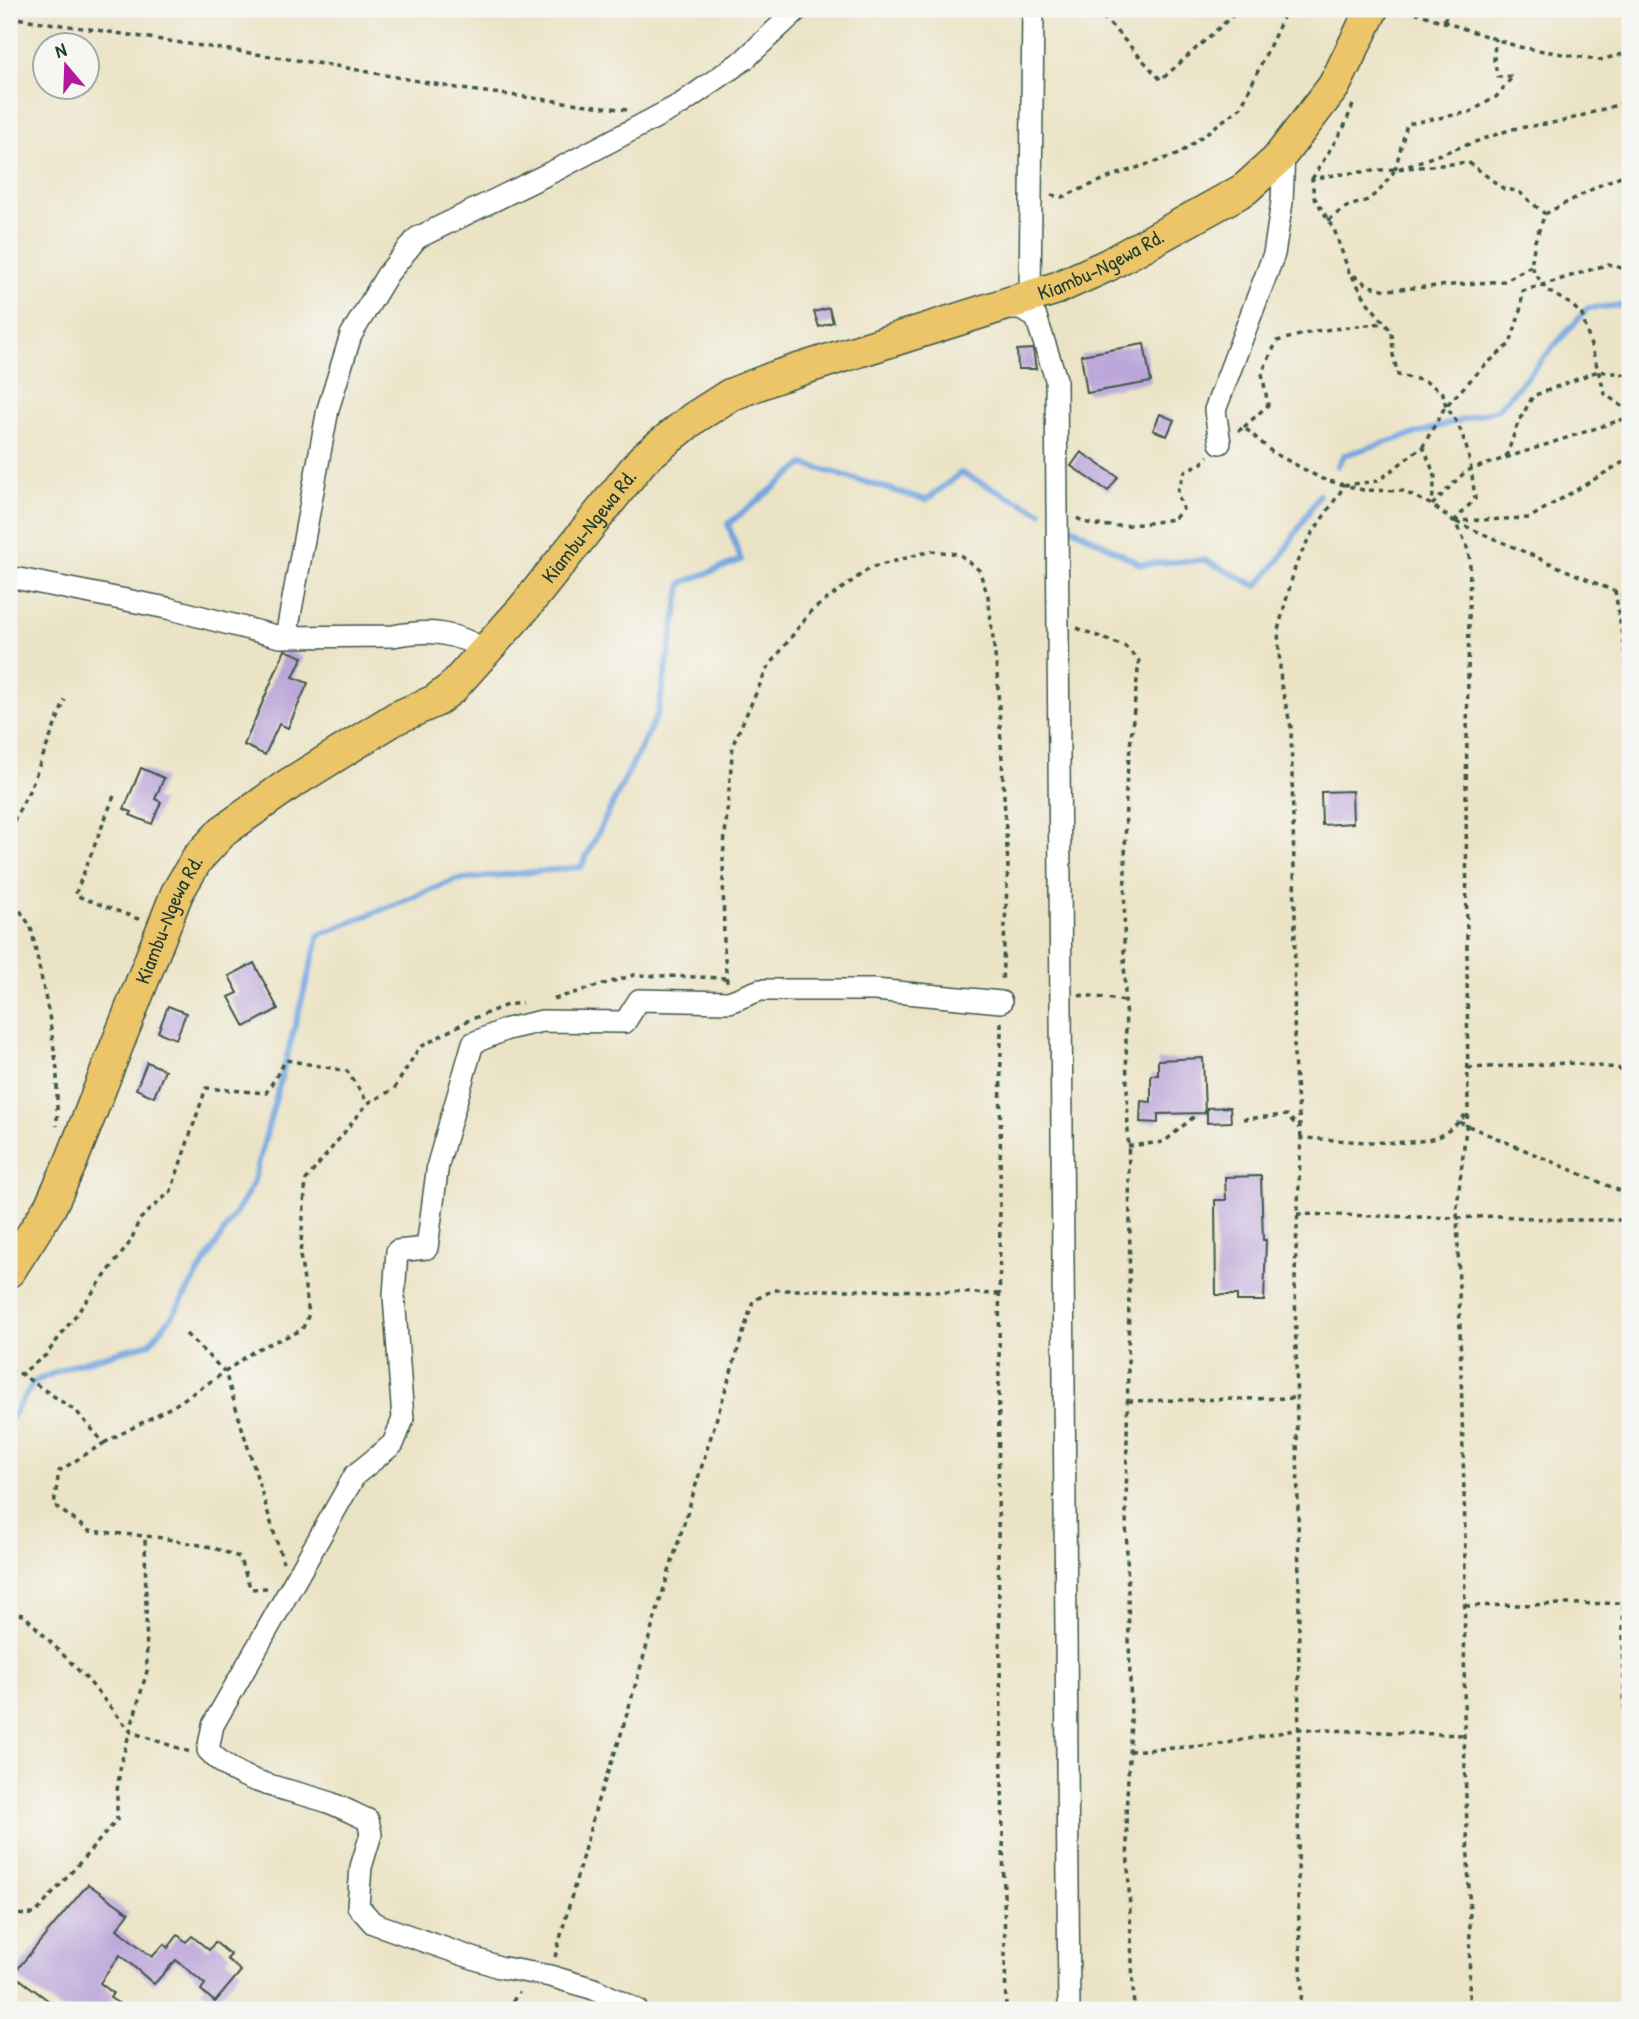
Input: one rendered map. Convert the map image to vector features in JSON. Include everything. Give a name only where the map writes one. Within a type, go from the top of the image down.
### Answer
[{"type":"highway","name":"Kiambu-Ngewa Rd.","points":[[9,1271],[50,1207],[71,1163],[177,893],[197,859],[223,831],[288,785],[396,718],[435,701],[452,688],[487,651],[643,459],[694,418],[730,395],[776,377],[1057,288],[1108,265],[1245,188],[1284,151],[1334,86],[1372,9]]},
{"type":"street","points":[[286,637],[328,409],[351,335],[387,275],[417,238],[681,104],[745,59],[798,9]]},
{"type":"street","points":[[1030,297],[1033,9]]},
{"type":"street","points":[[1220,443],[1215,410],[1274,254],[1282,202],[1284,151]]},
{"type":"street","points":[[993,309],[1020,309],[1036,317],[1056,379],[1069,2010]]},
{"type":"street","points":[[9,577],[167,608],[286,637],[451,634],[487,651]]},
{"type":"street","points":[[637,2010],[594,1989],[550,1976],[499,1967],[373,1923],[358,1906],[361,1867],[372,1835],[368,1820],[327,1802],[263,1784],[219,1762],[208,1750],[213,1725],[355,1475],[393,1444],[403,1419],[394,1296],[397,1251],[427,1248],[438,1164],[473,1042],[508,1029],[542,1021],[625,1022],[639,1000],[729,1002],[760,990],[875,990],[1001,1002]]},
{"type":"path","points":[[1096,9],[1161,80],[1240,9]]},
{"type":"path","points":[[1032,190],[1062,197],[1115,175],[1178,154],[1241,107],[1287,9]]},
{"type":"path","points":[[1405,9],[1519,47],[1600,60],[1630,52]]},
{"type":"path","points":[[1444,22],[1449,9]]},
{"type":"path","points":[[9,18],[336,66],[462,89],[641,111],[648,122]]},
{"type":"path","points":[[1328,220],[1346,207],[1368,200],[1381,189],[1395,170],[1406,124],[1470,112],[1496,97],[1513,76],[1498,78],[1494,61],[1495,38]]},
{"type":"path","points":[[1395,170],[1512,129],[1564,121],[1630,101]]},
{"type":"path","points":[[1454,522],[1475,499],[1472,469],[1457,422],[1445,407],[1443,393],[1425,381],[1398,375],[1393,355],[1392,332],[1368,303],[1349,272],[1334,229],[1314,197],[1312,179],[1338,174],[1468,162],[1504,189],[1518,191],[1545,214]]},
{"type":"path","points":[[1630,172],[1545,214],[1535,241],[1531,266],[1546,290],[1572,305],[1582,315],[1605,394],[1630,414]]},
{"type":"path","points":[[1630,208],[1630,215]]},
{"type":"path","points":[[1300,2010],[1303,1990],[1298,1901],[1299,1588],[1296,1398],[1297,1214],[1301,1138],[1294,1059],[1295,915],[1291,727],[1281,685],[1278,630],[1296,564],[1309,538],[1345,485],[1378,481],[1423,446],[1445,407],[1510,344],[1523,291],[1609,264],[1630,271]]},
{"type":"path","points":[[1349,272],[1369,286],[1387,290],[1504,281],[1531,266]]},
{"type":"path","points":[[1057,504],[1087,524],[1124,525],[1174,519],[1183,509],[1177,493],[1185,471],[1202,463],[1220,443],[1244,427],[1268,405],[1262,373],[1277,341],[1316,331],[1384,323]]},
{"type":"path","points":[[1506,457],[1518,423],[1533,397],[1598,372],[1630,375]]},
{"type":"path","points":[[1432,505],[1466,471],[1630,414]]},
{"type":"path","points":[[1244,427],[1272,452],[1322,479],[1363,490],[1403,491],[1432,505],[1454,522],[1630,598]]},
{"type":"path","points":[[1423,446],[1435,476],[1432,505]]},
{"type":"path","points":[[1454,522],[1529,518],[1630,458]]},
{"type":"path","points":[[1454,522],[1466,542],[1470,560],[1466,794],[1468,1111],[1457,1217],[1465,1533],[1464,1735],[1469,2010]]},
{"type":"path","points":[[729,1002],[723,947],[723,858],[733,744],[767,669],[811,611],[870,568],[931,551],[959,554],[979,570],[988,596],[997,671],[1008,866],[1001,1002],[998,1549],[1006,2010]]},
{"type":"path","points":[[1615,590],[1628,674],[1630,1078]]},
{"type":"path","points":[[1058,620],[1126,647],[1139,661],[1126,786],[1125,1001],[1128,1146],[1126,1513],[1131,1720],[1126,1816],[1135,2010]]},
{"type":"path","points":[[9,830],[30,789],[65,699]]},
{"type":"path","points":[[114,796],[75,895],[163,928]]},
{"type":"path","points":[[9,894],[31,927],[49,1015],[57,1069],[57,1131]]},
{"type":"path","points":[[1060,1000],[1084,995],[1125,1001]]},
{"type":"path","points":[[22,1374],[46,1355],[131,1241],[139,1220],[171,1191],[206,1088],[267,1093],[286,1060],[347,1071],[368,1103]]},
{"type":"path","points":[[1468,1068],[1569,1063],[1618,1068],[1630,1078]]},
{"type":"path","points":[[1301,1138],[1409,1142],[1436,1137],[1459,1122],[1468,1111]]},
{"type":"path","points":[[1128,1146],[1164,1142],[1197,1114]]},
{"type":"path","points":[[1243,1119],[1287,1115],[1300,1130]]},
{"type":"path","points":[[1459,1122],[1630,1195]]},
{"type":"path","points":[[1297,1214],[1630,1220]]},
{"type":"path","points":[[550,1976],[598,1800],[619,1741],[753,1301],[773,1290],[895,1290],[1000,1294]]},
{"type":"path","points":[[1630,1295],[1624,1603],[1630,2002]]},
{"type":"path","points":[[186,1334],[225,1372],[290,1587],[251,1588],[239,1557],[211,1547],[145,1536],[89,1531],[54,1504],[59,1471],[175,1405],[225,1372]]},
{"type":"path","points":[[9,1371],[22,1374],[78,1412],[104,1443]]},
{"type":"path","points":[[1128,1401],[1296,1398]]},
{"type":"path","points":[[9,1915],[35,1914],[117,1820],[121,1763],[148,1671],[145,1536]]},
{"type":"path","points":[[1465,1606],[1624,1603]]},
{"type":"path","points":[[9,1613],[24,1615],[87,1679],[131,1732],[219,1762]]},
{"type":"path","points":[[1624,1692],[1630,1692]]},
{"type":"path","points":[[1129,1751],[1217,1745],[1299,1728],[1464,1735]]},
{"type":"building","points":[[829,308],[833,322],[819,327],[814,312]]},
{"type":"building","points":[[1144,344],[1151,382],[1087,393],[1081,355]]},
{"type":"building","points":[[1033,349],[1036,369],[1018,369],[1017,350]]},
{"type":"building","points":[[1160,414],[1174,420],[1167,436],[1153,430]]},
{"type":"building","points":[[1081,452],[1118,477],[1108,491],[1071,466]]},
{"type":"building","points":[[285,650],[303,657],[293,677],[308,683],[288,728],[279,724],[265,755],[244,745]]},
{"type":"building","points":[[141,768],[164,778],[155,799],[161,802],[152,824],[130,815],[132,812],[124,809]]},
{"type":"building","points":[[1352,791],[1353,823],[1322,825],[1321,792]]},
{"type":"building","points":[[254,963],[278,1009],[245,1027],[229,997],[238,993],[229,976]]},
{"type":"building","points":[[168,1006],[186,1013],[176,1039],[158,1032]]},
{"type":"building","points":[[1203,1058],[1205,1113],[1158,1114],[1158,1123],[1140,1122],[1141,1101],[1151,1102],[1151,1075],[1158,1075],[1158,1060]]},
{"type":"building","points":[[147,1062],[165,1070],[154,1097],[136,1089]]},
{"type":"building","points":[[1230,1107],[1231,1122],[1207,1123],[1207,1108]]},
{"type":"building","points":[[1261,1176],[1263,1240],[1266,1240],[1264,1301],[1237,1301],[1237,1295],[1216,1295],[1215,1200],[1226,1200],[1225,1177]]},
{"type":"building","points":[[88,1884],[129,1913],[117,1929],[152,1957],[164,1944],[168,1948],[178,1935],[186,1942],[192,1936],[209,1950],[215,1942],[231,1955],[227,1959],[241,1971],[215,2002],[201,1990],[205,1984],[176,1960],[154,1984],[120,1955],[100,1983],[113,1993],[110,1998],[130,2010],[61,2010],[13,1974]]},
{"type":"waterway","points":[[1337,466],[1344,455],[1498,409],[1588,308],[1630,305]]},
{"type":"waterway","points":[[9,1421],[34,1382],[72,1365],[150,1343],[173,1315],[253,1184],[319,935],[455,880],[581,867],[658,713],[682,583],[741,560],[728,524],[804,464],[926,500],[961,473],[1041,512]]},
{"type":"waterway","points":[[1071,527],[1140,564],[1205,560],[1257,586],[1279,560],[1319,495]]}]
